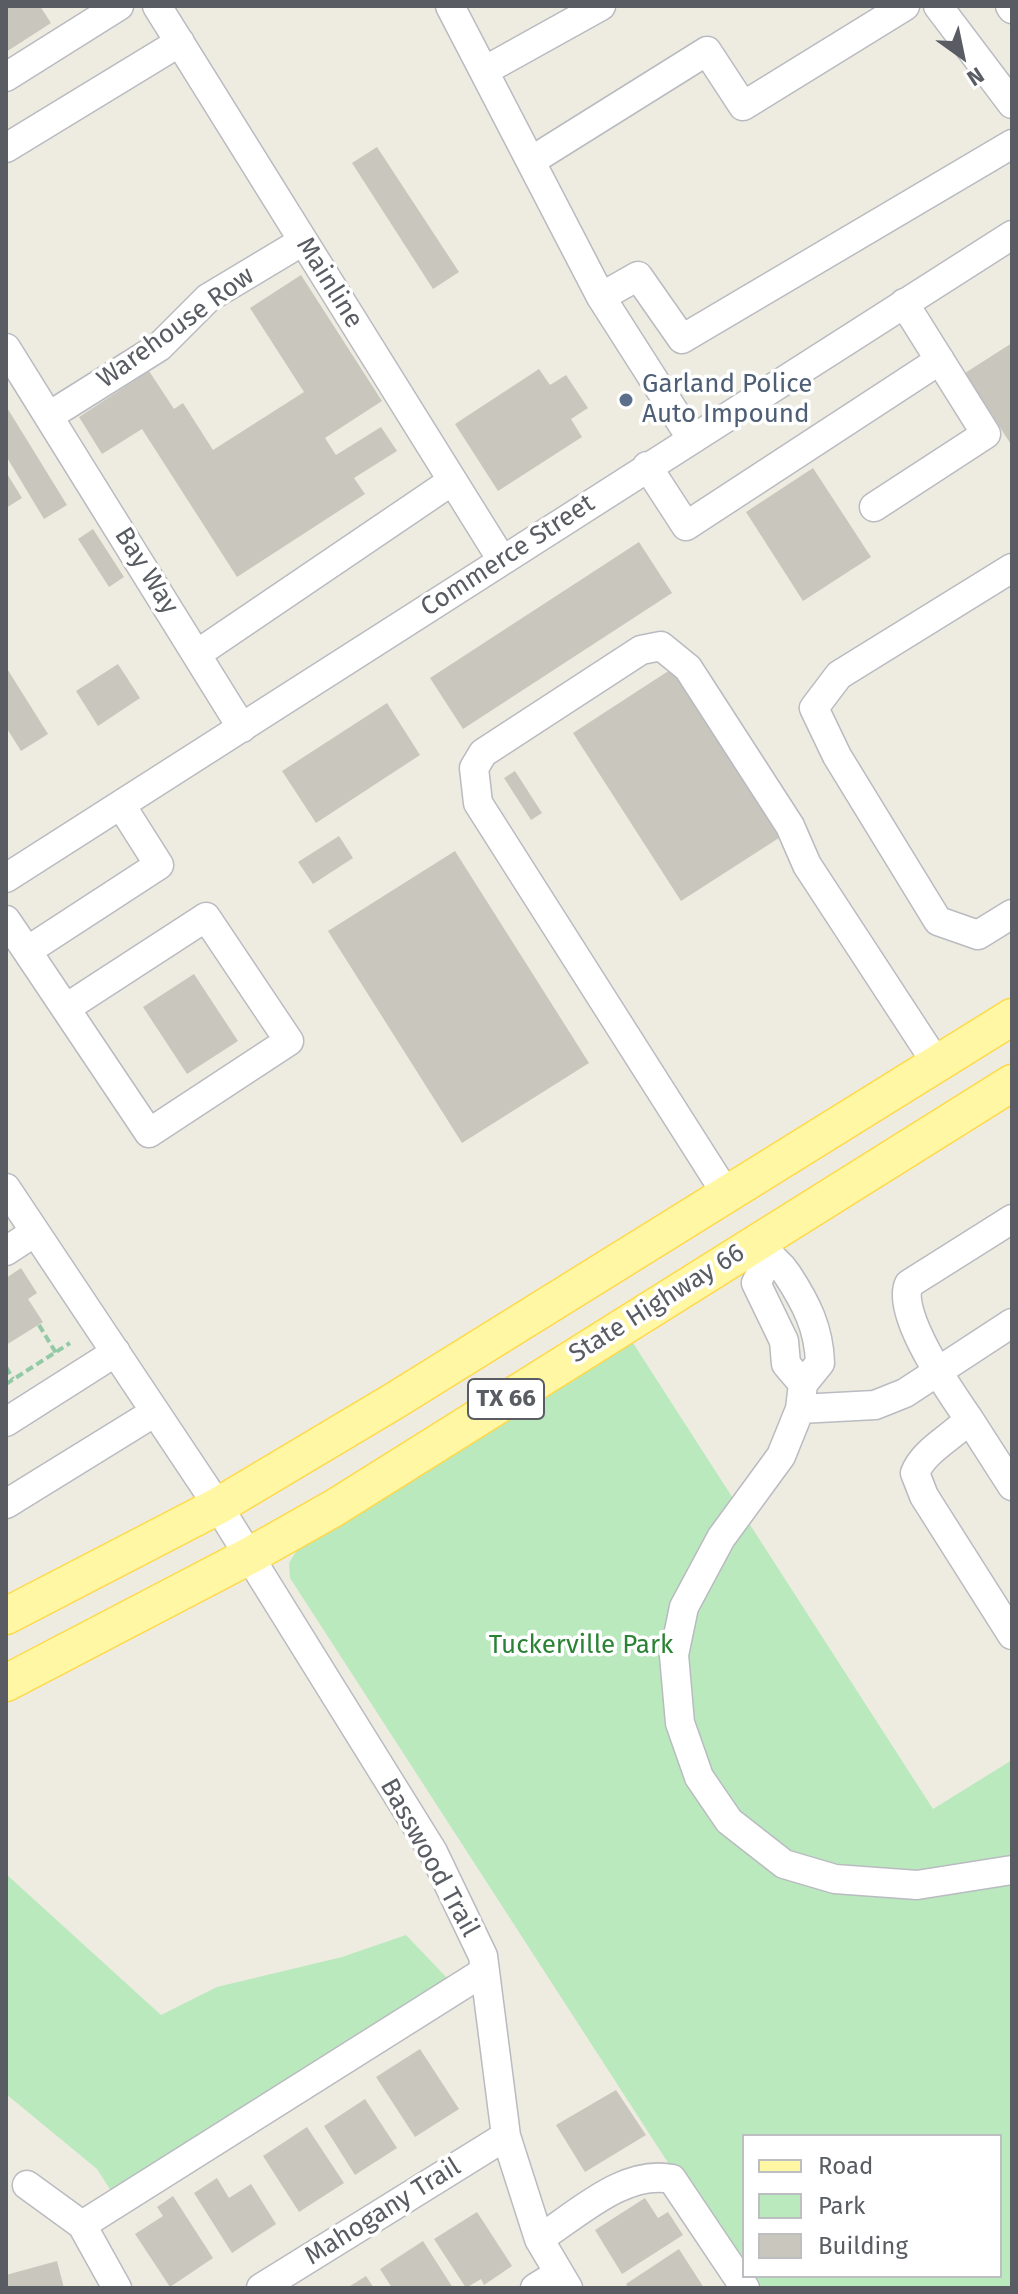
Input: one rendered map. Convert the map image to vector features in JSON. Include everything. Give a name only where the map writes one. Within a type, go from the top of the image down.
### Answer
[{"type":"main road","name":"TX 66","points":[[6,1616],[218,1506],[1012,1017]]},
{"type":"main road","name":"State Highway 66","points":[[6,1683],[334,1508],[765,1249],[1012,1083]]},
{"type":"main road","points":[[727,1195],[765,1249]]},
{"type":"street","points":[[6,77],[119,6]]},
{"type":"street","name":"Mainline","points":[[157,6],[502,560]]},
{"type":"street","points":[[450,6],[601,297],[691,438]]},
{"type":"street","points":[[484,71],[601,6]]},
{"type":"street","points":[[531,161],[707,51],[743,106],[905,6]]},
{"type":"street","points":[[938,6],[1012,104]]},
{"type":"street","points":[[6,148],[180,42]]},
{"type":"street","points":[[601,297],[638,276],[682,339],[1012,144]]},
{"type":"street","name":"Commerce Street","points":[[6,878],[1012,235]]},
{"type":"street","name":"Warehouse Row","points":[[49,416],[159,347],[208,298],[303,241]]},
{"type":"street","points":[[874,507],[986,434],[904,303]]},
{"type":"street","name":"Bay Way","points":[[6,348],[242,728]]},
{"type":"street","points":[[647,466],[686,526],[940,360]]},
{"type":"street","points":[[197,654],[452,481]]},
{"type":"street","points":[[1012,568],[839,675],[814,708],[837,756],[938,921],[978,935],[1012,914]]},
{"type":"street","points":[[727,1195],[478,803],[474,768],[483,753],[641,650],[661,646],[688,668],[790,826],[807,865],[937,1064]]},
{"type":"street","points":[[27,951],[159,865],[121,805]]},
{"type":"street","points":[[6,920],[149,1133],[289,1041],[206,917],[66,1008]]},
{"type":"street","name":"Basswood Trail","points":[[6,1188],[218,1506],[433,1852],[483,1956],[506,2136],[539,2239],[564,2280]]},
{"type":"street","points":[[1012,1219],[909,1284],[905,1293],[909,1311],[937,1372],[1012,1486]]},
{"type":"street","points":[[6,1251],[35,1232]]},
{"type":"street","points":[[765,1249],[784,1270],[811,1313],[819,1342],[820,1363],[801,1397],[781,1456],[721,1538],[684,1607],[674,1655],[680,1723],[699,1777],[729,1821],[784,1864],[835,1879],[917,1885],[1012,1870]]},
{"type":"street","points":[[801,1397],[875,1405],[905,1393],[1012,1323]]},
{"type":"street","points":[[6,1422],[116,1352]]},
{"type":"street","points":[[6,1504],[155,1412]]},
{"type":"street","points":[[969,1419],[919,1461],[915,1473],[924,1496],[1012,1635]]},
{"type":"street","points":[[82,2225],[485,1971]]},
{"type":"street","name":"Mahogany Trail","points":[[261,2288],[506,2136]]},
{"type":"street","points":[[539,2239],[635,2179],[657,2176],[672,2179],[745,2288]]},
{"type":"street","points":[[27,2185],[82,2225],[117,2288]]},
{"type":"street","points":[[535,2288],[564,2280]]},
{"type":"path","points":[[39,1325],[56,1353]]},
{"type":"path","points":[[6,1384],[70,1343]]},
{"type":"path","points":[[6,1367],[13,1379]]},
{"type":"green space","name":"Tuckerville Park","points":[[633,1343],[933,1809],[1012,1760],[1012,2288],[749,2288],[743,2278],[1002,2278],[1002,2134],[742,2134],[742,2277],[290,1578],[289,1563],[299,1547]]},
{"type":"green space","points":[[6,1874],[161,2015],[217,1987],[342,1957],[406,1935],[449,1980],[113,2194],[97,2169],[6,2094]]},
{"type":"building","points":[[6,6],[40,6],[51,23],[6,52]]},
{"type":"building","points":[[377,147],[459,272],[433,289],[352,163]]},
{"type":"building","points":[[301,275],[382,401],[325,438],[336,455],[381,427],[397,451],[354,478],[365,494],[237,577],[142,429],[102,454],[79,417],[149,371],[174,409],[183,403],[213,450],[304,392],[250,308]]},
{"type":"building","points":[[1012,343],[1012,446],[965,373]]},
{"type":"building","points":[[539,369],[550,385],[566,375],[588,408],[571,419],[582,437],[498,491],[455,424]]},
{"type":"building","points":[[6,406],[67,505],[44,519],[6,456]]},
{"type":"building","points":[[813,468],[871,557],[803,601],[746,512]]},
{"type":"building","points":[[6,472],[22,498],[6,508]]},
{"type":"building","points":[[93,529],[124,577],[109,587],[78,539]]},
{"type":"building","points":[[639,542],[672,593],[463,729],[430,678]]},
{"type":"building","points":[[118,664],[140,698],[98,726],[76,691]]},
{"type":"building","points":[[6,667],[48,734],[21,751],[6,727]]},
{"type":"building","points":[[673,668],[782,836],[681,901],[573,733]]},
{"type":"building","points":[[387,703],[420,755],[316,823],[282,771]]},
{"type":"building","points":[[515,771],[542,813],[531,820],[504,778]]},
{"type":"building","points":[[339,836],[353,858],[313,884],[298,862]]},
{"type":"building","points":[[455,851],[589,1063],[462,1143],[328,931]]},
{"type":"building","points":[[194,974],[238,1041],[187,1074],[143,1007]]},
{"type":"building","points":[[21,1268],[37,1293],[28,1299],[43,1322],[6,1345],[6,1278]]},
{"type":"building","points":[[420,2049],[459,2109],[415,2137],[376,2077]]},
{"type":"building","points":[[616,2090],[646,2135],[585,2172],[556,2125]]},
{"type":"building","points":[[365,2099],[397,2148],[355,2175],[324,2126]]},
{"type":"building","points":[[307,2127],[344,2183],[299,2212],[263,2156]]},
{"type":"building","points":[[217,2178],[229,2198],[251,2184],[276,2224],[232,2253],[194,2193]]},
{"type":"building","points":[[173,2196],[213,2258],[170,2287],[135,2234],[163,2216],[157,2207]]},
{"type":"building","points":[[645,2198],[658,2218],[668,2212],[683,2235],[622,2274],[595,2230]]},
{"type":"building","points":[[477,2212],[512,2266],[484,2285],[481,2279],[466,2288],[434,2239]]},
{"type":"building","points":[[423,2241],[453,2288],[392,2288],[380,2269]]},
{"type":"building","points":[[679,2249],[704,2288],[628,2288],[626,2284]]},
{"type":"building","points":[[57,2261],[64,2288],[7,2288],[6,2275]]},
{"type":"building","points":[[366,2276],[374,2288],[347,2288]]},
{"type":"place","name":"Garland Police Auto Impound","points":[[626,400]]}]
